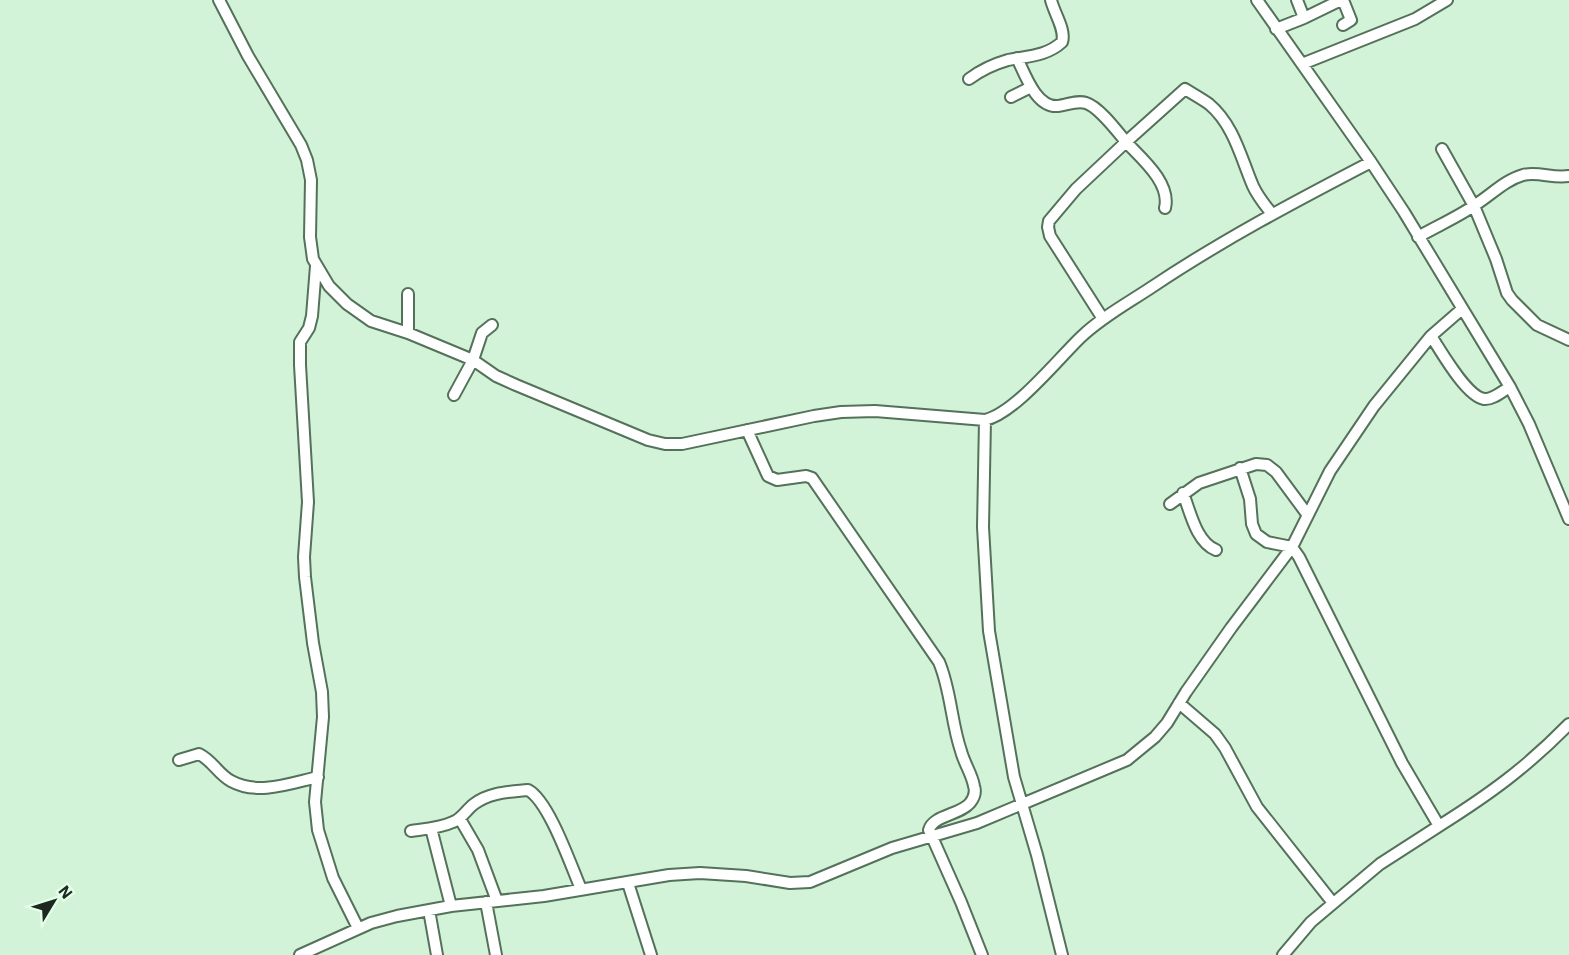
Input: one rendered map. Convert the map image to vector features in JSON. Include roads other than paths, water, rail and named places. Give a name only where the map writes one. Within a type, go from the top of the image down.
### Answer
[{"type":"street","points":[[969,79],[992,66],[1017,58],[1046,53],[1062,42],[1063,34],[1051,0]]},
{"type":"street","points":[[1257,0],[1371,162],[1510,387],[1529,424],[1569,519]]},
{"type":"street","points":[[1297,0],[1304,18]]},
{"type":"street","points":[[1276,29],[1342,0],[1352,20],[1343,25]]},
{"type":"street","points":[[1302,64],[1392,29],[1431,5],[1447,0]]},
{"type":"street","points":[[224,1],[248,56],[301,145],[311,180],[310,237],[316,266],[312,316],[309,328],[300,342],[300,365],[308,502],[305,577],[322,692],[323,717],[315,802],[318,830],[333,878],[358,928]]},
{"type":"street","points":[[1017,58],[1031,87],[1044,102],[1050,105],[1088,103],[1106,118],[1164,188],[1167,200],[1165,208]]},
{"type":"street","points":[[1011,97],[1031,87]]},
{"type":"street","points":[[1103,319],[1050,236],[1048,227],[1056,212],[1076,189],[1185,89],[1208,104],[1222,118],[1239,149],[1254,188],[1272,214]]},
{"type":"street","points":[[1442,149],[1474,206],[1507,293],[1537,325],[1569,340]]},
{"type":"street","points":[[316,266],[329,286],[358,313],[391,329],[408,333],[472,360],[496,376],[516,385],[648,440],[665,444],[682,444],[814,416],[863,411],[985,420],[997,417],[1018,401],[1080,338],[1103,319],[1210,249],[1371,162]]},
{"type":"street","points":[[1418,237],[1474,206],[1500,187],[1522,175],[1569,176]]},
{"type":"street","points":[[408,294],[408,333]]},
{"type":"street","points":[[300,955],[358,928],[397,916],[451,906],[628,883],[669,875],[700,873],[746,876],[790,883],[810,882],[892,848],[977,823],[1127,760],[1155,737],[1167,723],[1231,628],[1292,547],[1307,514],[1349,440],[1374,406],[1431,336],[1462,309]]},
{"type":"street","points":[[454,395],[472,360],[482,333],[492,325]]},
{"type":"street","points":[[1431,336],[1457,375],[1476,395],[1486,399],[1510,387]]},
{"type":"street","points":[[985,420],[983,527],[989,630],[1014,777],[1033,840],[1062,955]]},
{"type":"street","points":[[747,430],[768,476],[777,480],[806,476],[812,478],[939,662],[946,679],[952,720],[961,752],[975,789],[974,797],[966,807],[932,824],[929,830],[982,955]]},
{"type":"street","points":[[1170,504],[1199,483],[1256,464],[1273,468],[1307,514]]},
{"type":"street","points":[[1240,468],[1250,499],[1252,524],[1256,534],[1267,542],[1292,547],[1299,557],[1402,763],[1439,826]]},
{"type":"street","points":[[1183,493],[1202,540],[1216,550]]},
{"type":"street","points":[[1179,704],[1215,734],[1257,807],[1333,903]]},
{"type":"street","points":[[1283,955],[1311,922],[1380,864],[1484,798],[1519,772],[1569,723]]},
{"type":"street","points":[[179,760],[199,754],[214,764],[229,780],[258,788],[279,787],[318,777]]},
{"type":"street","points":[[411,831],[451,824],[460,819],[467,809],[484,798],[500,793],[531,792],[549,815],[581,889]]},
{"type":"street","points":[[460,819],[478,850],[492,902],[496,955]]},
{"type":"street","points":[[431,828],[451,906]]},
{"type":"street","points":[[628,883],[651,955]]},
{"type":"street","points":[[429,910],[437,955]]}]
